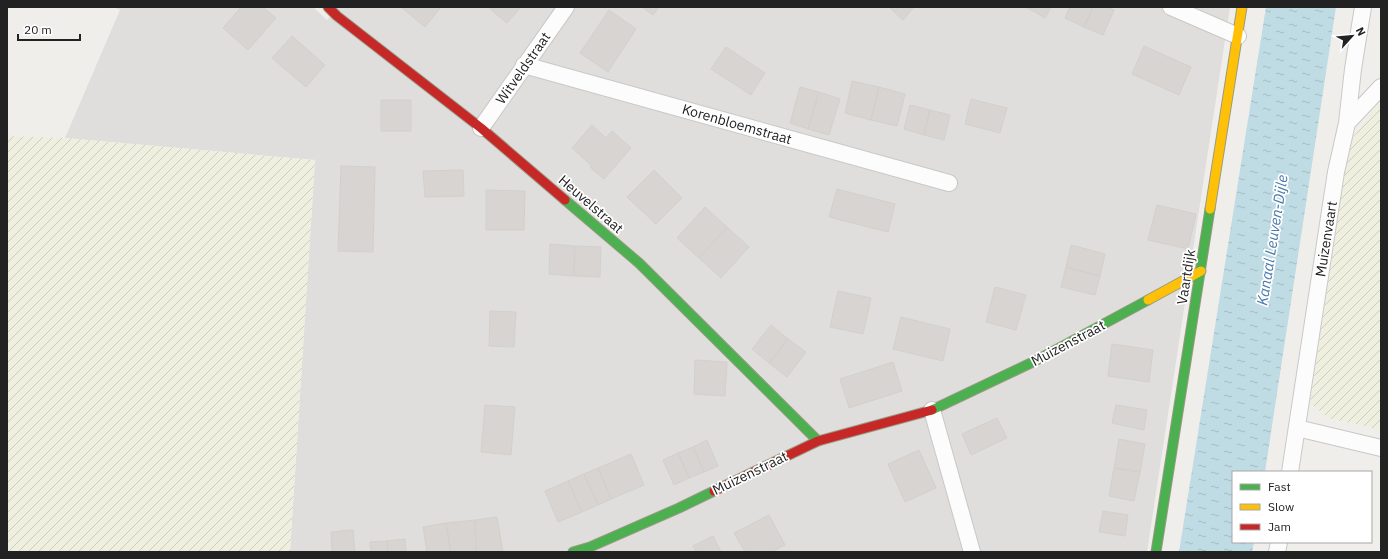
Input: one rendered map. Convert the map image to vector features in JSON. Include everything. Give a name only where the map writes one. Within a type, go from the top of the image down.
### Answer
[{"type":"street","name":"Heuvelstraat","points":[[328,7],[337,16],[481,128],[639,263],[818,441]]},
{"type":"street","name":"Witveldstraat","points":[[481,128],[566,7]]},
{"type":"street","points":[[1171,7],[1238,36]]},
{"type":"street","name":"Vaartdijk","points":[[1156,552],[1242,7]]},
{"type":"street","name":"Muizenvaart","points":[[1290,471],[1336,172],[1347,123],[1352,69],[1363,7]]},
{"type":"street","name":"Korenbloemstraat","points":[[524,65],[950,183]]},
{"type":"street","points":[[1347,123],[1381,87]]},
{"type":"street","name":"Muizenstraat","points":[[574,552],[590,547],[679,508],[818,441],[932,410],[1031,364],[1201,271]]},
{"type":"street","points":[[932,410],[972,552]]},
{"type":"street","points":[[1297,428],[1381,448]]},
{"type":"shaded area","points":[[114,7],[313,7],[327,20],[338,7],[1230,7],[1147,552],[290,552],[315,160],[65,138],[120,10]]},
{"type":"green space","points":[[1381,99],[1381,430],[1328,418],[1310,403],[1349,143]]},
{"type":"green space","points":[[7,136],[65,138],[315,160],[290,552],[7,552]]},
{"type":"water","name":"Kanaal Leuven-Dijle","points":[[1266,7],[1336,7],[1265,471],[1232,471],[1232,543],[1254,543],[1252,552],[1179,552]]},
{"type":"building","points":[[241,7],[263,7],[276,18],[248,50],[223,28]]},
{"type":"building","points":[[401,7],[441,7],[425,27]]},
{"type":"building","points":[[488,7],[521,7],[507,23]]},
{"type":"building","points":[[642,7],[659,7],[653,15]]},
{"type":"building","points":[[889,7],[914,7],[903,20]]},
{"type":"building","points":[[1026,7],[1051,7],[1045,18]]},
{"type":"building","points":[[1070,7],[1093,7],[1084,27],[1065,18]]},
{"type":"building","points":[[1093,7],[1107,7],[1114,10],[1103,35],[1084,27]]},
{"type":"building","points":[[609,10],[636,29],[608,72],[580,53]]},
{"type":"building","points":[[292,36],[325,65],[306,87],[272,58]]},
{"type":"building","points":[[1144,46],[1191,67],[1179,95],[1132,74]]},
{"type":"building","points":[[726,47],[765,73],[751,95],[711,69]]},
{"type":"building","points":[[852,81],[879,87],[871,120],[845,113]]},
{"type":"building","points":[[800,87],[819,92],[808,129],[790,123]]},
{"type":"building","points":[[879,87],[905,94],[897,126],[871,120]]},
{"type":"building","points":[[819,92],[840,99],[829,135],[808,129]]},
{"type":"building","points":[[971,99],[1007,108],[1000,133],[965,124]]},
{"type":"building","points":[[381,100],[411,100],[411,131],[381,131]]},
{"type":"building","points":[[910,105],[930,110],[924,135],[904,129]]},
{"type":"building","points":[[930,110],[950,115],[944,140],[924,135]]},
{"type":"building","points":[[592,125],[606,138],[612,131],[631,148],[604,179],[572,148]]},
{"type":"building","points":[[341,166],[375,167],[373,252],[338,251]]},
{"type":"building","points":[[463,170],[464,196],[425,197],[423,171]]},
{"type":"building","points":[[654,170],[682,198],[656,224],[627,197]]},
{"type":"building","points":[[837,189],[895,204],[888,232],[829,217]]},
{"type":"building","points":[[486,190],[525,191],[524,230],[486,230]]},
{"type":"building","points":[[1157,205],[1196,214],[1188,249],[1148,240]]},
{"type":"building","points":[[705,207],[727,227],[699,258],[677,238]]},
{"type":"building","points":[[727,227],[749,247],[721,278],[699,258]]},
{"type":"building","points":[[550,244],[575,246],[574,276],[549,274]]},
{"type":"building","points":[[1071,245],[1105,254],[1100,276],[1066,267]]},
{"type":"building","points":[[575,246],[601,247],[600,277],[574,276]]},
{"type":"building","points":[[1066,267],[1100,276],[1095,295],[1061,287]]},
{"type":"building","points":[[995,287],[1026,295],[1016,330],[986,322]]},
{"type":"building","points":[[838,291],[871,298],[863,334],[830,327]]},
{"type":"building","points":[[490,311],[516,312],[514,347],[489,346]]},
{"type":"building","points":[[901,317],[950,329],[943,361],[893,349]]},
{"type":"building","points":[[771,325],[788,339],[769,363],[752,349]]},
{"type":"building","points":[[788,339],[806,352],[787,377],[769,363]]},
{"type":"building","points":[[1112,344],[1153,350],[1149,382],[1108,376]]},
{"type":"building","points":[[695,360],[727,362],[725,396],[694,394]]},
{"type":"building","points":[[893,362],[902,391],[849,408],[840,379]]},
{"type":"building","points":[[485,405],[515,407],[511,455],[481,452]]},
{"type":"building","points":[[1116,405],[1147,410],[1144,430],[1112,423]]},
{"type":"building","points":[[997,418],[1007,438],[971,455],[962,434]]},
{"type":"building","points":[[1119,439],[1145,444],[1140,472],[1114,468]]},
{"type":"building","points":[[707,440],[718,466],[704,472],[693,447]]},
{"type":"building","points":[[693,447],[704,472],[689,478],[678,453]]},
{"type":"building","points":[[919,450],[936,488],[905,502],[888,464]]},
{"type":"building","points":[[678,453],[689,478],[674,485],[663,460]]},
{"type":"building","points":[[631,454],[644,485],[611,499],[598,468]]},
{"type":"building","points":[[598,468],[611,499],[598,505],[584,474]]},
{"type":"building","points":[[1114,468],[1140,472],[1134,501],[1109,496]]},
{"type":"building","points":[[584,474],[598,505],[582,512],[568,481]]},
{"type":"building","points":[[568,481],[582,512],[558,522],[545,491]]},
{"type":"building","points":[[1103,511],[1128,515],[1125,536],[1099,532]]},
{"type":"building","points":[[769,515],[785,545],[771,552],[745,552],[734,533]]},
{"type":"building","points":[[497,517],[503,552],[476,552],[475,520]]},
{"type":"building","points":[[475,520],[476,552],[451,552],[446,523]]},
{"type":"building","points":[[446,523],[451,552],[427,552],[423,527]]},
{"type":"building","points":[[353,530],[355,552],[332,552],[331,532]]},
{"type":"building","points":[[713,536],[721,552],[696,552],[693,546]]},
{"type":"building","points":[[405,539],[406,552],[388,552],[387,541]]},
{"type":"building","points":[[387,541],[388,552],[371,552],[370,542]]},
{"type":"traffic: fast","points":[[565,200],[639,263],[818,441]]},
{"type":"traffic: fast","points":[[1156,552],[1210,209]]},
{"type":"traffic: fast","points":[[932,410],[1035,361],[1148,300]]},
{"type":"traffic: fast","points":[[573,552],[590,547],[714,491]]},
{"type":"traffic: slow","points":[[1210,209],[1242,7]]},
{"type":"traffic: slow","points":[[1148,300],[1201,271]]},
{"type":"traffic: jam","points":[[328,7],[337,16],[481,128],[565,200]]},
{"type":"traffic: jam","points":[[714,491],[818,441],[932,410]]}]
